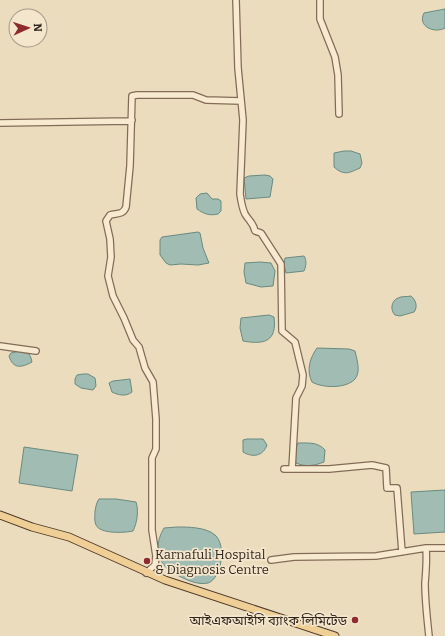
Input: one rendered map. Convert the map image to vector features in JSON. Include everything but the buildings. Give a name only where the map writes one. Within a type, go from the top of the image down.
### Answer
[{"type":"main road","points":[[0,515],[32,527],[69,537],[146,573],[165,580],[335,636]]},
{"type":"street","points":[[236,0],[241,102],[244,120],[241,166],[241,203],[246,214],[253,223],[255,232],[261,233],[281,264],[282,331],[295,342],[304,375],[302,386],[296,398],[292,469]]},
{"type":"street","points":[[320,0],[320,19],[335,57],[338,75],[338,114]]},
{"type":"street","points":[[146,573],[155,565],[156,556],[152,530],[152,458],[156,449],[156,420],[153,382],[145,368],[139,347],[133,340],[124,318],[112,296],[108,276],[111,257],[110,239],[106,221],[110,215],[122,214],[126,207],[130,166],[132,96],[193,95],[206,100],[241,102]]},
{"type":"street","points":[[0,123],[132,120]]},
{"type":"street","points":[[0,346],[36,350]]},
{"type":"street","points":[[284,469],[329,469],[372,465],[386,468],[387,488],[397,488],[402,552]]},
{"type":"street","points":[[426,548],[427,565],[425,582],[429,636]]},
{"type":"street","points":[[271,560],[294,557],[376,556],[426,548],[445,548]]},
{"type":"water","points":[[445,9],[445,28],[436,30],[428,28],[425,25],[422,18],[424,13]]},
{"type":"water","points":[[351,151],[360,154],[362,163],[360,168],[344,173],[334,167],[334,153]]},
{"type":"water","points":[[249,176],[270,176],[273,179],[270,197],[246,199],[244,178]]},
{"type":"water","points":[[207,193],[212,199],[218,199],[221,201],[221,211],[218,214],[207,214],[197,209],[196,198],[200,194]]},
{"type":"water","points":[[198,232],[200,233],[203,248],[209,263],[198,265],[170,265],[166,263],[160,255],[160,240],[162,237]]},
{"type":"water","points":[[304,256],[306,259],[306,264],[304,271],[286,273],[284,265],[285,258]]},
{"type":"water","points":[[245,263],[271,263],[275,271],[273,286],[261,287],[246,283],[244,272]]},
{"type":"water","points":[[411,296],[416,304],[414,312],[400,316],[395,315],[392,308],[394,301],[399,297]]},
{"type":"water","points":[[269,315],[274,317],[274,331],[268,340],[258,342],[243,341],[240,328],[241,318]]},
{"type":"water","points":[[317,348],[349,349],[355,351],[358,373],[355,379],[346,385],[340,386],[328,386],[312,382],[309,369],[312,356]]},
{"type":"water","points":[[19,351],[29,354],[32,362],[21,366],[15,365],[9,356],[11,353]]},
{"type":"water","points":[[88,374],[95,378],[96,386],[93,390],[81,388],[75,384],[77,375]]},
{"type":"water","points":[[130,379],[132,392],[127,395],[122,395],[112,392],[109,383],[113,381]]},
{"type":"water","points":[[263,439],[267,445],[260,454],[250,455],[243,452],[243,440]]},
{"type":"water","points":[[298,443],[313,444],[322,447],[325,450],[324,462],[310,466],[296,463],[294,452]]},
{"type":"water","points":[[24,447],[78,455],[72,491],[19,483]]},
{"type":"water","points":[[445,490],[445,532],[414,534],[411,492]]},
{"type":"water","points":[[99,499],[116,499],[136,502],[137,517],[133,531],[113,532],[98,528],[95,523],[95,511]]},
{"type":"water","points":[[177,527],[207,530],[215,535],[219,540],[221,546],[221,561],[219,569],[213,580],[208,583],[191,581],[170,571],[161,560],[158,546],[164,528]]},
{"type":"place","name":"Karnafuli Hospital & Diagnosis Centre","points":[[147,561]]},
{"type":"place","name":"আইএফআইসি ব্যাংক লিমিটেড","points":[[355,620]]}]
